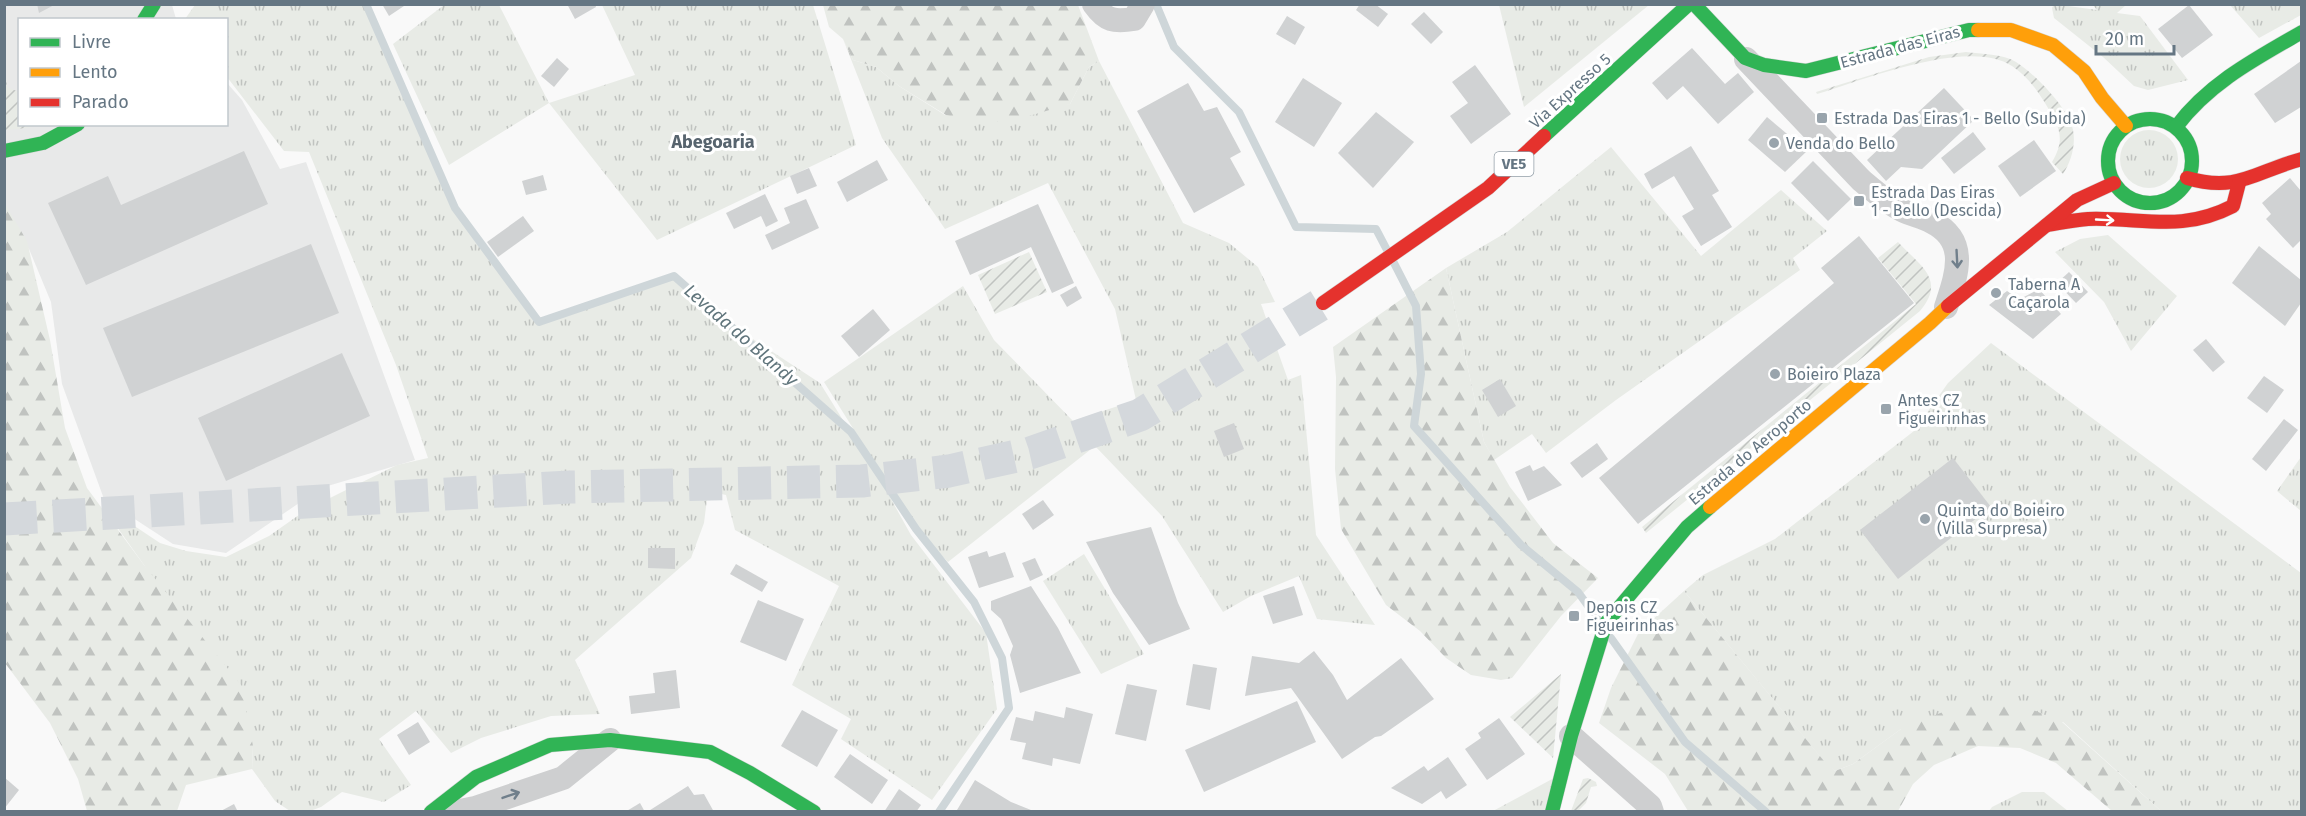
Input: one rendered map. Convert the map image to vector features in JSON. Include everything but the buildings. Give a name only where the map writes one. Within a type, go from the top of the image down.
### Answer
[{"type":"main road","points":[[145,18],[154,4]]},
{"type":"main road","points":[[1691,4],[1745,58]]},
{"type":"main road","name":"Via Expresso 5","points":[[1323,303],[1488,188],[1691,4]]},
{"type":"main road","name":"Estrada das Eiras","points":[[1745,58],[1764,65],[1806,71],[1953,33],[1969,30],[2011,30],[2053,45],[2084,71],[2102,98],[2126,126]]},
{"type":"main road","points":[[2176,127],[2183,116],[2224,78],[2301,32]]},
{"type":"main road","points":[[2137,120],[2160,120],[2176,127],[2186,138],[2190,152],[2185,186],[2175,196],[2150,204],[2124,195],[2114,183],[2110,171],[2108,157],[2112,143],[2126,126],[2137,120]]},
{"type":"main road","points":[[4,151],[43,143],[74,126]]},
{"type":"main road","points":[[2187,178],[2226,184],[2239,183],[2301,159]]},
{"type":"main road","name":"Estrada do Aeroporto","points":[[1552,812],[1571,736],[1606,623],[1687,527],[1946,307],[2078,200],[2114,183]]},
{"type":"main road","points":[[2047,225],[2089,219],[2161,223],[2198,221],[2218,215],[2233,206],[2239,183]]},
{"type":"main road","points":[[431,812],[476,777],[550,745],[610,740],[710,752],[814,812]]},
{"type":"street","points":[[1094,4],[1102,15],[1118,22],[1134,19],[1143,4]]},
{"type":"street","points":[[1745,58],[1860,180],[1881,198],[1903,211],[1933,222],[1948,233],[1955,242],[1957,274],[1946,307]]},
{"type":"street","points":[[1571,736],[1650,806],[1652,812]]},
{"type":"street","points":[[455,812],[475,808],[563,778],[610,740]]},
{"type":"shaded area","points":[[4,5],[172,5],[176,18],[18,18],[18,126],[228,126],[228,84],[242,100],[280,169],[306,162],[415,460],[321,488],[226,553],[173,544],[104,499],[62,384],[51,302],[29,249],[5,229]]},
{"type":"green space","points":[[1499,4],[1649,5],[1524,107]]},
{"type":"green space","points":[[2054,4],[2097,10],[2093,5],[2126,5],[2117,13],[2140,16],[2188,80],[2148,90],[2134,86],[2103,57],[2054,18],[2052,8]]},
{"type":"green space","points":[[195,5],[366,5],[455,208],[539,321],[674,276],[733,326],[820,383],[882,483],[911,535],[986,633],[997,709],[932,800],[841,739],[851,719],[792,685],[839,586],[735,530],[726,495],[708,491],[704,523],[691,558],[575,660],[600,714],[551,716],[481,738],[451,753],[416,711],[379,739],[411,785],[384,802],[342,792],[321,807],[310,811],[290,811],[275,801],[252,769],[253,746],[144,565],[112,520],[115,517],[121,517],[160,543],[186,551],[226,557],[269,536],[306,510],[397,465],[428,458],[396,365],[309,152],[284,151],[228,78],[228,18],[186,18]]},
{"type":"green space","points":[[444,5],[499,5],[549,103],[449,165],[393,44]]},
{"type":"green space","points":[[602,5],[813,5],[856,145],[657,240],[549,103],[635,75]]},
{"type":"green space","points":[[823,5],[1078,5],[1099,61],[1089,67],[1070,104],[1012,121],[978,123],[946,115],[899,86],[876,67],[853,60],[843,39],[829,27]]},
{"type":"green space","points":[[2230,5],[2301,5],[2301,15],[2259,38]]},
{"type":"green space","points":[[843,39],[853,60],[876,67],[899,86],[945,115],[1070,104],[1089,67],[1099,61],[1183,223],[1229,243],[1258,267],[1275,302],[1261,304],[1288,380],[1301,375],[1316,535],[1375,625],[1317,619],[1299,576],[1251,596],[1223,612],[1162,516],[1095,446],[948,562],[916,529],[824,382],[963,286],[994,340],[1073,421],[1136,400],[1115,309],[1048,183],[945,229],[882,138]]},
{"type":"green space","points":[[1966,52],[2011,59],[2032,74],[2058,102],[2070,122],[2074,136],[2072,153],[2063,174],[2052,162],[2057,153],[2060,138],[2057,125],[2045,103],[2022,74],[2012,66],[1993,58],[1970,56],[1944,58],[1888,71],[1817,94],[1816,92],[1929,57]]},
{"type":"green space","points":[[5,66],[7,87],[18,92],[18,126],[37,126],[5,130]]},
{"type":"green space","points":[[2149,130],[2160,132],[2173,143],[2178,159],[2176,170],[2165,183],[2149,188],[2138,186],[2125,175],[2120,159],[2122,148],[2133,135]]},
{"type":"green space","points":[[1611,147],[1701,256],[1781,190],[1827,231],[1793,258],[1800,270],[1616,400],[1546,453],[1532,434],[1494,460],[1484,442],[1446,268],[1507,232]]},
{"type":"green space","points":[[5,204],[27,241],[50,340],[65,428],[87,488],[144,565],[241,685],[253,746],[252,769],[186,785],[177,811],[87,811],[78,779],[50,723],[5,663]]},
{"type":"green space","points":[[2108,235],[2177,296],[2131,351],[2104,302],[2055,252],[2080,239]]},
{"type":"green space","points":[[1898,242],[1927,273],[1930,281],[1931,290],[1928,300],[1920,311],[1646,533],[1642,527],[1916,304],[1878,258]]},
{"type":"green space","points":[[1029,252],[1047,292],[995,314],[978,275]]},
{"type":"green space","points":[[1446,268],[1484,442],[1510,487],[1553,543],[1598,578],[1561,616],[1512,678],[1501,680],[1471,675],[1446,658],[1420,631],[1386,605],[1341,529],[1335,469],[1336,377],[1333,347]]},
{"type":"green space","points":[[1991,343],[2301,573],[2301,811],[2161,811],[2063,722],[1901,729],[1853,764],[1835,771],[1827,765],[1684,591],[1703,575],[1775,539],[1914,431],[1948,383]]},
{"type":"green space","points":[[2301,457],[2301,511],[2277,491]]},
{"type":"green space","points":[[1084,554],[1144,654],[1101,674],[1043,581]]},
{"type":"green space","points":[[1684,591],[1824,761],[1835,771],[1853,764],[1901,729],[1960,705],[2009,700],[2062,722],[2161,811],[2112,811],[2056,763],[2020,748],[1978,746],[1934,765],[1913,784],[1898,811],[1688,811],[1665,774],[1599,723],[1611,688],[1639,632]]},
{"type":"green space","points":[[1561,674],[1553,758],[1510,717]]},
{"type":"green space","points":[[1554,778],[1549,811],[1493,811]]},
{"type":"green space","points":[[1588,778],[1596,782],[1597,786],[1591,787],[1586,803],[1578,811],[1571,811],[1583,779]]},
{"type":"green space","points":[[2022,792],[2044,792],[2068,811],[1989,811],[1992,807]]},
{"type":"waterway","name":"Levada do Blandy","points":[[366,4],[455,208],[539,322],[674,276],[851,432],[916,529],[974,602],[1002,658],[1009,708],[939,812]]},
{"type":"waterway","points":[[1156,4],[1174,47],[1239,112],[1296,227],[1376,229],[1387,250]]},
{"type":"waterway","points":[[1394,263],[1416,306],[1421,374],[1414,426],[1521,545],[1578,592],[1599,621]]},
{"type":"waterway","points":[[1611,638],[1685,742],[1766,812]]},
{"type":"tunnel","points":[[4,519],[570,487],[862,481],[949,471],[1030,453],[1140,415],[1323,303]]},
{"type":"traffic: fast","points":[[145,18],[154,4]]},
{"type":"traffic: fast","points":[[1544,136],[1689,4]]},
{"type":"traffic: fast","points":[[1694,4],[1745,58],[1764,65],[1806,71],[1969,30],[1978,30]]},
{"type":"traffic: fast","points":[[2176,127],[2189,111],[2218,85],[2250,62],[2302,32]]},
{"type":"traffic: fast","points":[[2150,119],[2166,122],[2180,131],[2189,145],[2192,161],[2189,177],[2180,191],[2166,200],[2150,203],[2134,200],[2120,191],[2111,177],[2108,161],[2111,145],[2120,131],[2134,122],[2150,119]]},
{"type":"traffic: fast","points":[[4,151],[43,143],[74,126]]},
{"type":"traffic: fast","points":[[1552,812],[1571,736],[1606,623],[1687,527],[1710,507]]},
{"type":"traffic: fast","points":[[431,812],[476,777],[550,745],[610,740],[710,752],[814,812]]},
{"type":"traffic: slow","points":[[1978,30],[2011,30],[2053,45],[2084,71],[2102,98],[2126,126]]},
{"type":"traffic: slow","points":[[1710,507],[1948,306]]},
{"type":"traffic: jam","points":[[1323,303],[1488,188],[1544,136]]},
{"type":"traffic: jam","points":[[2187,178],[2205,182],[2234,182],[2302,159]]},
{"type":"traffic: jam","points":[[1948,306],[2077,200],[2114,183]]},
{"type":"traffic: jam","points":[[2047,225],[2088,219],[2161,222],[2196,219],[2233,206],[2239,183]]},
{"type":"place","name":"Estrada Das Eiras 1 - Bello (Subida)","points":[[1822,118]]},
{"type":"place","name":"Venda do Bello","points":[[1774,143]]},
{"type":"place","name":"Estrada Das Eiras 1 - Bello (Descida)","points":[[1859,201]]},
{"type":"place","name":"Taberna A Caçarola","points":[[1996,293]]},
{"type":"place","name":"Boieiro Plaza","points":[[1775,374]]},
{"type":"place","name":"Antes CZ Figueirinhas","points":[[1886,409]]},
{"type":"place","name":"Quinta do Boieiro (Villa Surpresa)","points":[[1925,519]]},
{"type":"place","name":"Depois CZ Figueirinhas","points":[[1574,616]]},
{"type":"district","name":"Abegoaria","points":[[713,142]]}]
